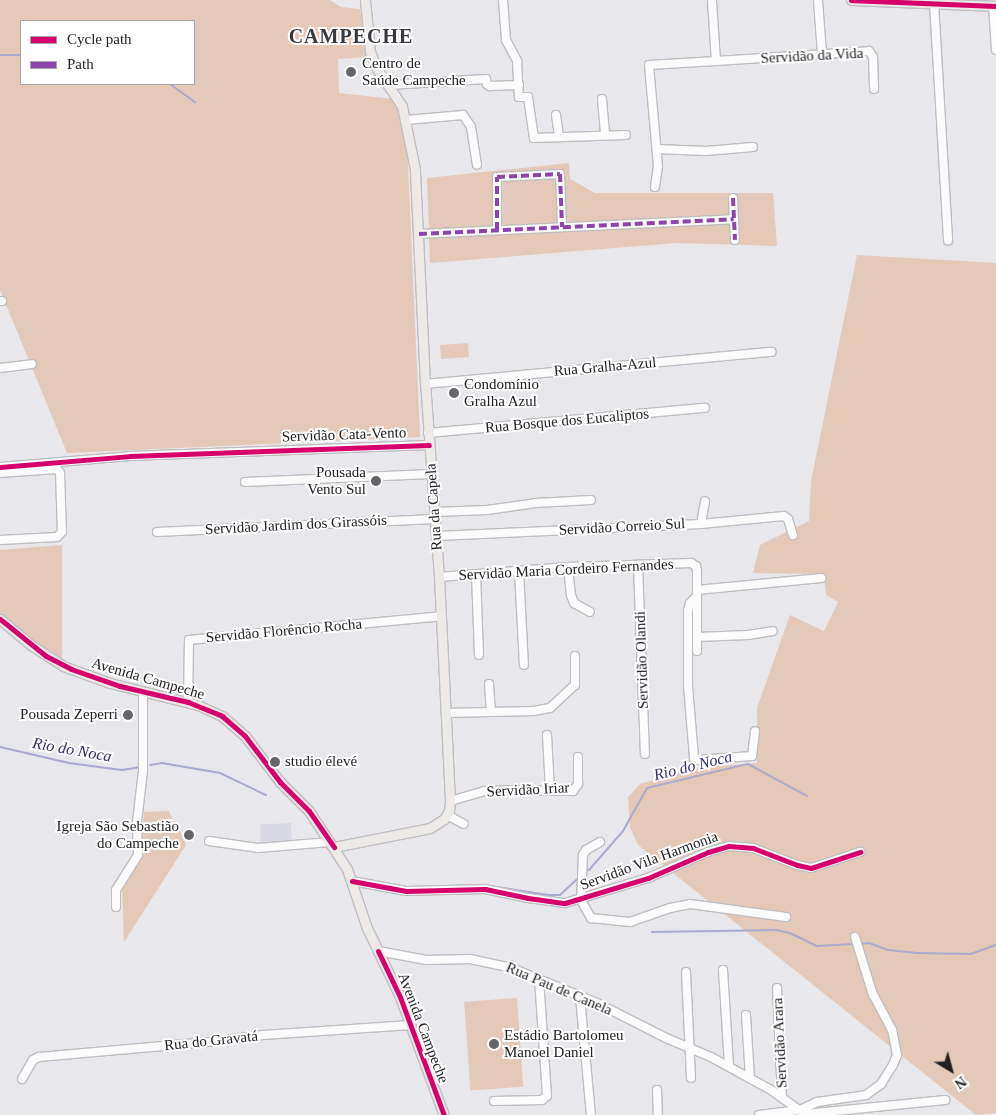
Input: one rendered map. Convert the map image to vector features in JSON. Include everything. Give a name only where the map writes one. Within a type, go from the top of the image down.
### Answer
[{"type":"main road","name":"Rua da Capela","points":[[365,0],[370,52],[373,62],[399,99],[406,120],[415,169],[425,384],[442,616],[450,800],[447,815]]},
{"type":"main road","points":[[851,0],[951,2],[994,6]]},
{"type":"main road","name":"Avenida Campeche","points":[[0,619],[54,661],[106,682],[188,702],[222,716],[245,736],[280,782],[309,811],[332,845],[352,881],[363,917],[411,1025],[444,1115]]},
{"type":"main road","points":[[332,845],[422,831],[440,823],[447,815]]},
{"type":"street","points":[[503,0],[506,40],[516,57],[519,97],[528,97],[534,138],[626,135]]},
{"type":"street","points":[[712,0],[716,61]]},
{"type":"street","points":[[818,0],[822,54]]},
{"type":"street","points":[[934,3],[948,241]]},
{"type":"street","points":[[994,6],[996,50]]},
{"type":"street","name":"Servidão da Vida","points":[[657,149],[648,65],[869,51],[873,57],[874,89]]},
{"type":"street","points":[[389,85],[486,79],[487,84],[490,86],[519,85]]},
{"type":"street","points":[[602,99],[606,135]]},
{"type":"street","points":[[556,114],[559,137]]},
{"type":"street","points":[[406,120],[463,115],[471,128],[477,165]]},
{"type":"street","points":[[655,187],[658,170],[657,149],[706,151],[753,147]]},
{"type":"street","points":[[497,230],[497,177],[560,174],[562,227]]},
{"type":"street","points":[[733,198],[734,240]]},
{"type":"street","points":[[419,234],[734,219]]},
{"type":"street","name":"Rua Gralha-Azul","points":[[425,384],[772,352]]},
{"type":"street","points":[[0,368],[32,364]]},
{"type":"street","name":"Rua Bosque dos Eucaliptos","points":[[428,433],[706,408]]},
{"type":"street","name":"Servidão Cata-Vento","points":[[0,467],[260,450],[429,445]]},
{"type":"street","points":[[0,474],[57,469],[60,473],[62,532],[57,537],[0,540]]},
{"type":"street","points":[[245,482],[432,474]]},
{"type":"street","name":"Servidão Jardim dos Girassóis","points":[[157,532],[435,515],[543,502],[591,500]]},
{"type":"street","points":[[701,524],[705,501]]},
{"type":"street","name":"Servidão Correio Sul","points":[[437,536],[701,524],[784,516],[788,519],[793,535]]},
{"type":"street","name":"Servidão Maria Cordeiro Fernandes","points":[[439,577],[568,567],[694,564],[697,569],[697,652]]},
{"type":"street","name":"Servidão Olandi","points":[[638,565],[645,754]]},
{"type":"street","points":[[568,567],[571,595],[574,603],[590,612]]},
{"type":"street","points":[[519,571],[524,665]]},
{"type":"street","points":[[476,574],[479,655]]},
{"type":"street","points":[[755,731],[752,756],[698,760],[694,758],[688,686],[688,611],[690,604],[697,593],[821,578]]},
{"type":"street","name":"Servidão Florêncio Rocha","points":[[188,702],[188,640],[442,616]]},
{"type":"street","points":[[697,637],[748,635],[773,631]]},
{"type":"street","points":[[446,713],[534,711],[555,705],[575,685],[575,656]]},
{"type":"street","points":[[489,684],[491,711]]},
{"type":"street","points":[[116,907],[116,890],[138,855],[137,822],[144,771],[143,692]]},
{"type":"street","points":[[547,735],[550,791]]},
{"type":"street","name":"Servidão Iriar","points":[[450,800],[484,792],[573,791],[576,789],[578,757]]},
{"type":"street","points":[[447,815],[464,824]]},
{"type":"street","points":[[209,841],[258,848],[332,845]]},
{"type":"street","points":[[600,842],[586,850],[583,855],[581,900],[591,918],[630,922],[670,908],[690,904],[786,917]]},
{"type":"street","name":"Servidão Vila Harmonia","points":[[352,881],[400,890],[474,888],[500,890],[554,902],[581,900],[661,873],[708,852],[729,846],[753,848],[797,865],[811,868],[860,852]]},
{"type":"street","points":[[804,1113],[817,1102],[866,1095],[881,1084],[895,1061],[897,1050],[892,1030],[873,995],[857,942]]},
{"type":"street","name":"Rua Pau de Canela","points":[[378,951],[426,960],[470,959],[493,962],[580,997],[729,1066],[782,1097],[804,1113]]},
{"type":"street","points":[[724,970],[729,1066]]},
{"type":"street","points":[[686,972],[691,1078]]},
{"type":"street","points":[[494,1101],[542,1100],[547,1096],[539,980]]},
{"type":"street","name":"Servidão Arara","points":[[777,988],[782,1097]]},
{"type":"street","points":[[580,997],[591,1115]]},
{"type":"street","points":[[746,1015],[750,1078]]},
{"type":"street","name":"Rua do Gravatá","points":[[22,1079],[33,1060],[39,1057],[219,1041],[254,1036],[411,1025]]},
{"type":"street","points":[[657,1090],[658,1115]]},
{"type":"street","points":[[759,1115],[804,1113],[945,1100]]},
{"type":"shaded area","points":[[0,0],[330,0],[341,7],[360,9],[366,57],[338,59],[339,93],[394,99],[403,117],[407,141],[420,437],[67,453],[0,290]]},
{"type":"shaded area","points":[[569,163],[570,179],[595,193],[773,193],[777,246],[676,243],[430,263],[427,178]]},
{"type":"shaded area","points":[[857,255],[996,263],[996,1113],[976,1115],[638,845],[630,827],[628,797],[640,784],[691,768],[757,763],[757,708],[790,615],[824,631],[838,602],[826,595],[824,574],[753,573],[760,545],[809,521],[811,481]]},
{"type":"shaded area","points":[[468,343],[469,357],[441,359],[440,345]]},
{"type":"shaded area","points":[[62,545],[62,660],[41,648],[0,614],[0,550]]},
{"type":"shaded area","points":[[169,811],[176,829],[179,828],[186,845],[124,942],[122,889],[141,859],[144,812]]},
{"type":"shaded area","points":[[291,823],[292,840],[261,842],[260,825]]},
{"type":"shaded area","name":"Estádio Bartolomeu Manoel Daniel","points":[[517,998],[523,1087],[470,1090],[464,1002]]},
{"type":"waterway","points":[[0,55],[20,55]]},
{"type":"waterway","points":[[171,85],[195,102]]},
{"type":"waterway","name":"Rio do Noca","points":[[0,747],[69,763],[122,770],[141,767]]},
{"type":"waterway","name":"Rio do Noca","points":[[150,765],[162,763],[220,773],[266,795]]},
{"type":"waterway","name":"Rio do Noca","points":[[589,870],[623,831],[647,788],[748,764],[807,796]]},
{"type":"waterway","name":"Rio do Noca","points":[[490,886],[548,895],[560,895],[578,878]]},
{"type":"waterway","name":"Rio do Noca","points":[[453,886],[483,886]]},
{"type":"waterway","points":[[652,932],[776,930],[790,933],[817,946],[854,944]]},
{"type":"waterway","points":[[859,944],[869,943],[888,950],[915,953],[971,954],[996,945]]},
{"type":"marked path","points":[[497,230],[497,177],[560,174],[562,227]]},
{"type":"marked path","points":[[733,198],[735,240]]},
{"type":"marked path","points":[[419,234],[734,219]]},
{"type":"cycle path","points":[[851,0],[996,6]]},
{"type":"cycle path","points":[[0,467],[130,456],[429,445]]},
{"type":"cycle path","points":[[0,619],[46,656],[71,669],[120,686],[188,702],[222,716],[245,736],[280,782],[309,811],[334,847]]},
{"type":"cycle path","points":[[352,881],[406,891],[485,889],[565,903],[648,878],[708,852],[729,846],[753,848],[797,865],[811,868],[860,852]]},
{"type":"cycle path","points":[[378,951],[400,997],[444,1115]]},
{"type":"place","name":"Centro de Saúde Campeche","points":[[351,72]]},
{"type":"place","name":"Condomínio Gralha Azul","points":[[454,393]]},
{"type":"place","name":"Pousada Vento Sul","points":[[376,481]]},
{"type":"place","name":"Pousada Zeperri","points":[[128,715]]},
{"type":"place","name":"studio élevé","points":[[275,762]]},
{"type":"place","name":"Igreja São Sebastião do Campeche","points":[[189,835]]},
{"type":"place","name":"Estádio Bartolomeu Manoel Daniel","points":[[494,1044]]},
{"type":"district","name":"CAMPECHE","points":[[351,36]]}]
